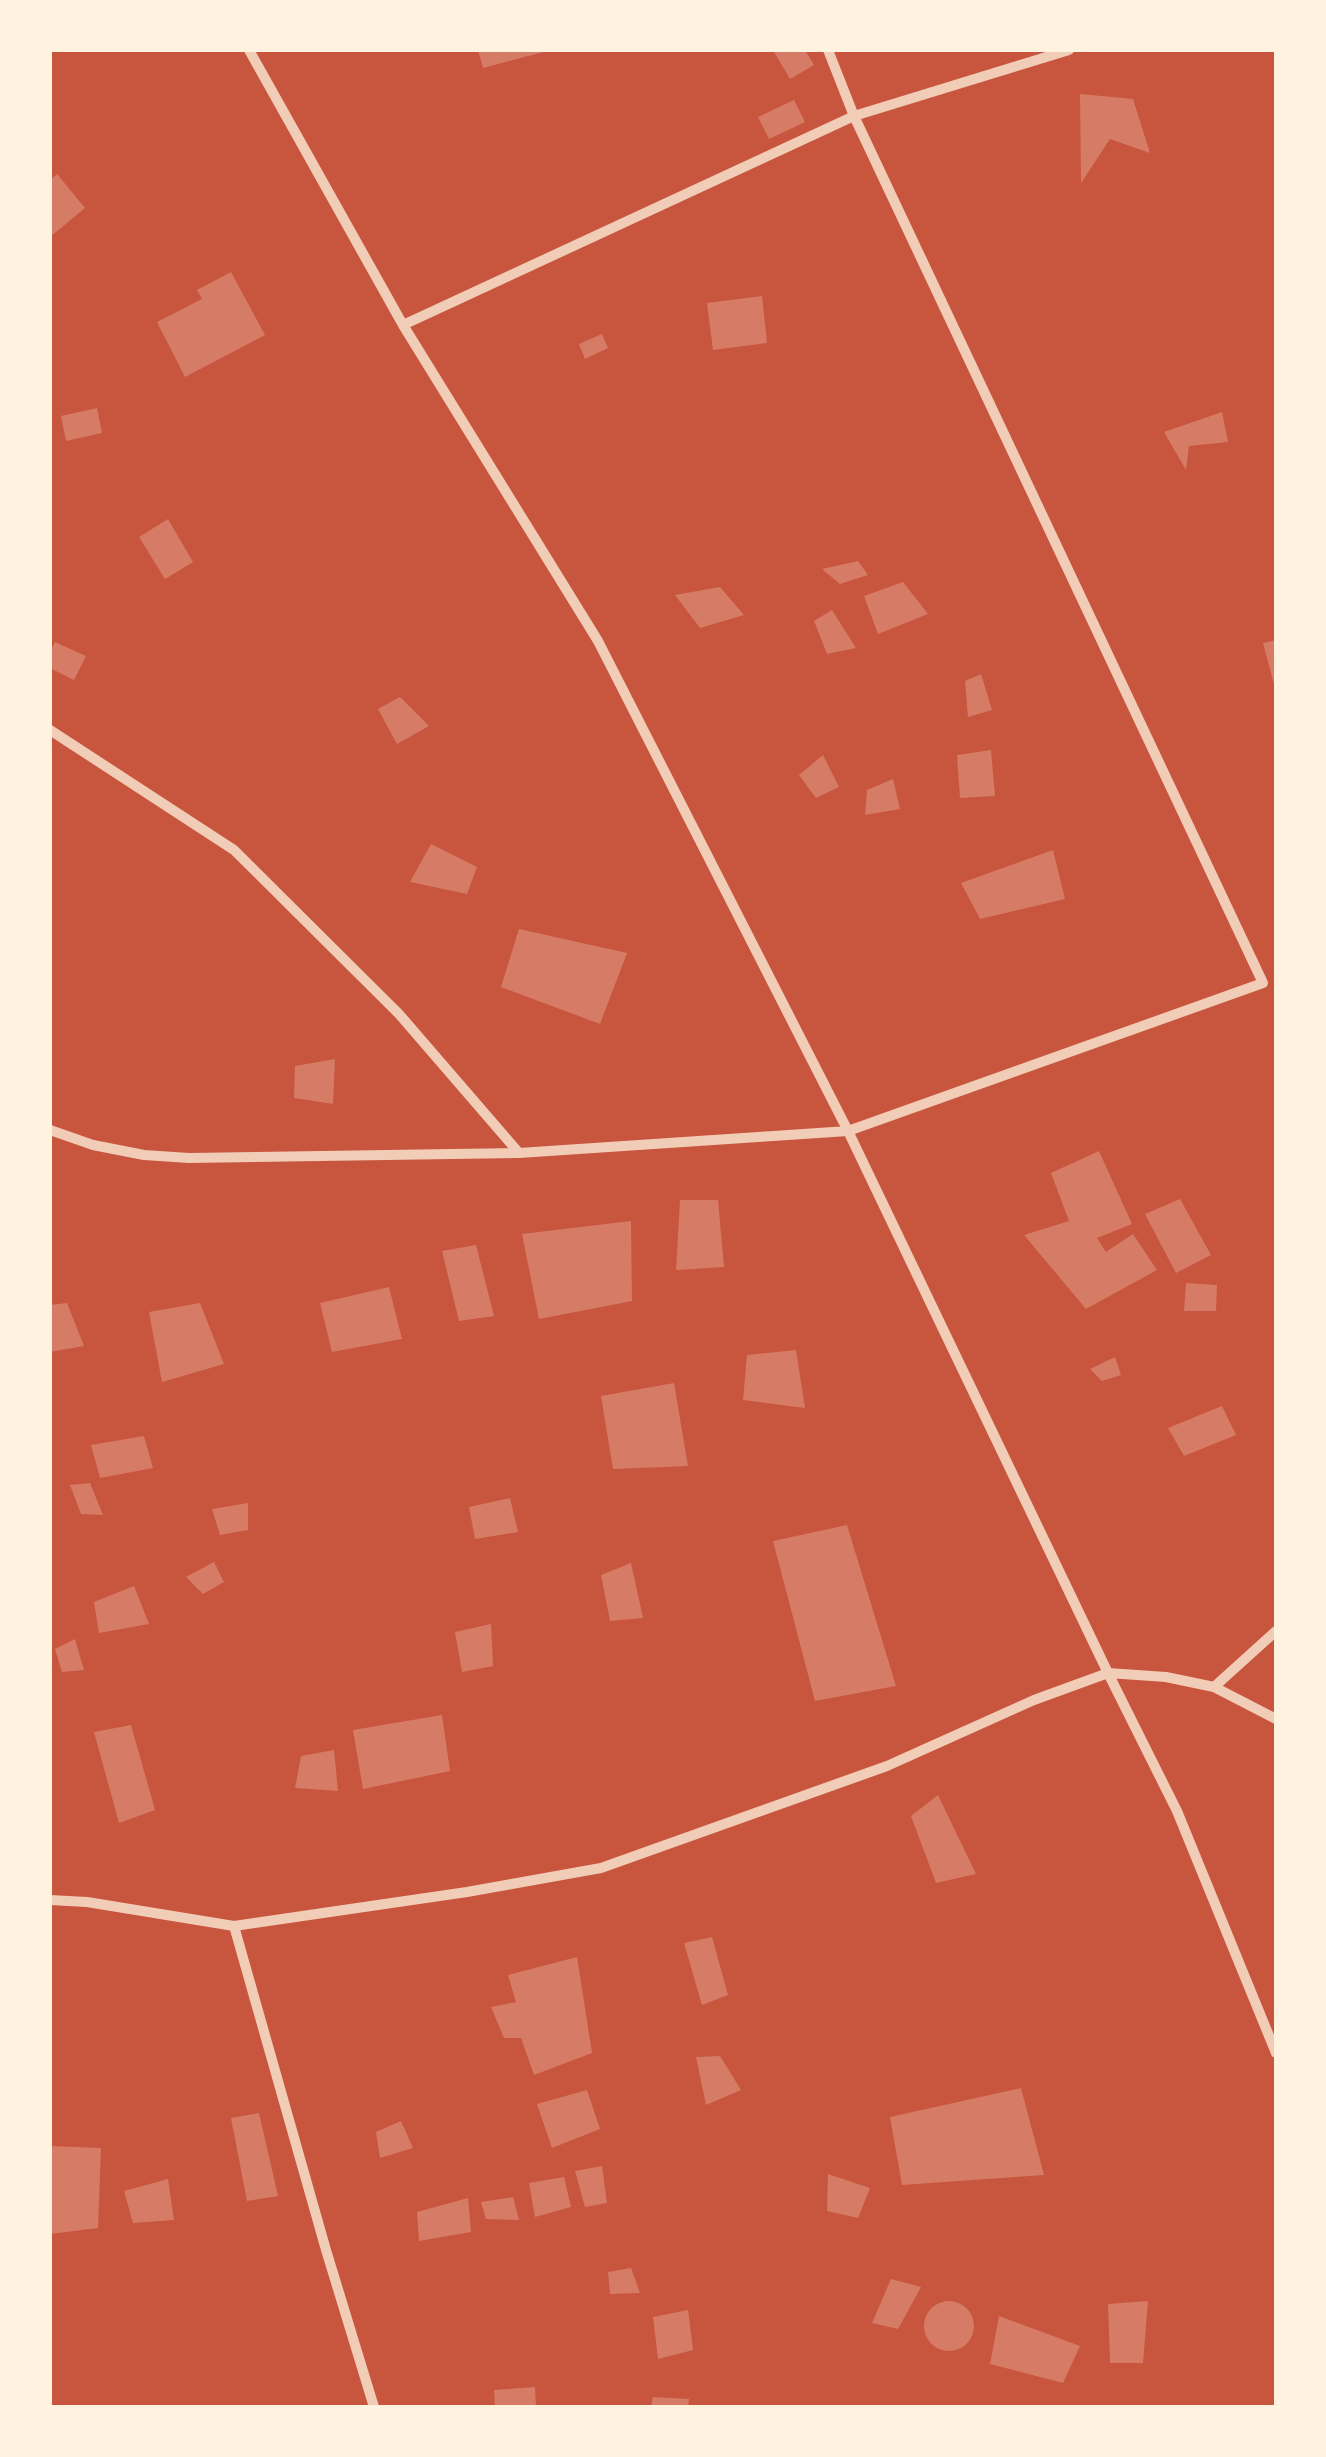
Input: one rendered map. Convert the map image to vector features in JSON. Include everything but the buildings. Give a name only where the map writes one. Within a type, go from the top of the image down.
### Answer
[{"type":"street","points":[[248,50],[403,325],[598,641],[848,1130],[1176,1810],[1276,2053]]},
{"type":"street","points":[[828,50],[854,116],[1263,984]]},
{"type":"street","points":[[403,325],[854,116],[1068,50]]},
{"type":"street","points":[[50,730],[234,850],[399,1014],[519,1154]]},
{"type":"street","points":[[50,1130],[93,1145],[144,1155],[189,1158],[519,1154],[848,1130],[1276,980]]},
{"type":"street","points":[[1214,1686],[1276,1631]]},
{"type":"street","points":[[50,1900],[87,1902],[234,1926],[601,1868],[886,1766],[1034,1700],[1108,1674],[1166,1677],[1214,1686],[1276,1720]]},
{"type":"street","points":[[234,1926],[374,2407]]}]
